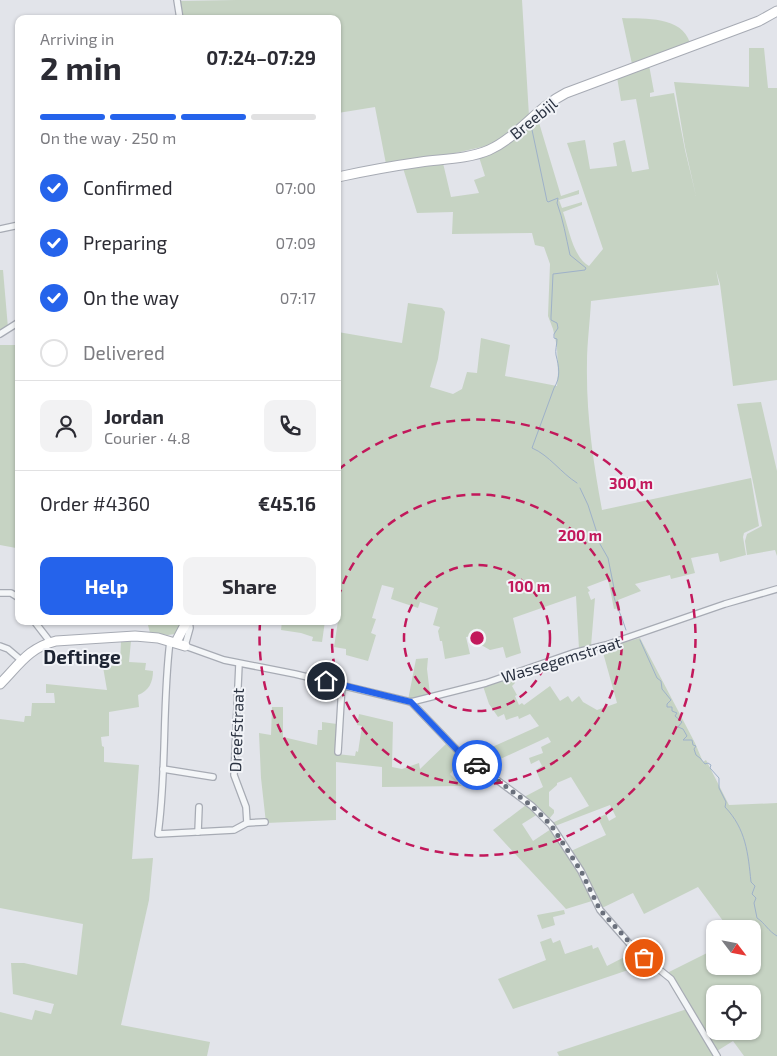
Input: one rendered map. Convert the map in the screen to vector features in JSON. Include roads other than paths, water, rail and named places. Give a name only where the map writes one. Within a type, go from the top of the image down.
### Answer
[{"type":"street","points":[[177,0],[180,15]]},
{"type":"street","name":"Breebijl","points":[[341,176],[368,170],[458,158],[486,151],[498,146],[533,115],[562,95],[759,21],[776,12]]},
{"type":"street","points":[[0,229],[15,227]]},
{"type":"street","points":[[0,334],[15,325]]},
{"type":"street","name":"Wassegemstraat","points":[[185,646],[239,664],[277,670],[411,702],[486,683],[573,653],[620,640],[725,604],[777,589]]},
{"type":"street","points":[[0,593],[11,593],[15,596]]},
{"type":"street","points":[[37,625],[51,643]]},
{"type":"street","points":[[185,625],[173,641],[166,678],[163,769],[158,834],[234,830],[247,823],[265,822]]},
{"type":"street","points":[[0,684],[21,660],[31,652],[51,643],[135,636],[173,641],[185,646],[189,625]]},
{"type":"street","points":[[0,646],[8,649],[21,660]]},
{"type":"street","name":"Dreefstraat","points":[[239,664],[234,775],[246,807],[247,823]]},
{"type":"street","points":[[338,752],[342,685]]},
{"type":"street","points":[[411,702],[458,751],[532,806],[551,825],[577,865],[600,910],[635,950],[671,979],[717,1056]]},
{"type":"street","name":"Dreefstraat","points":[[163,769],[213,777]]},
{"type":"street","points":[[198,832],[199,808]]},
{"type":"waterway","points":[[531,125],[547,201],[558,198],[557,203],[570,255],[586,268],[585,270],[553,274],[551,320],[557,323],[558,328],[554,338],[557,339],[556,353],[559,368],[556,384],[532,448],[544,455],[577,483]]},
{"type":"waterway","points":[[580,488],[588,505],[599,539]]},
{"type":"waterway","points":[[600,544],[608,558],[614,588],[612,590],[626,630]]},
{"type":"waterway","points":[[640,640],[657,678],[661,681],[662,689],[671,700],[667,707],[672,707],[672,711],[677,713],[675,716],[682,722],[678,727],[683,729],[687,736],[683,740],[692,740],[693,745],[696,746],[694,749],[696,755],[705,764],[711,765],[710,768],[719,778],[719,788],[726,802],[725,807],[738,824],[745,842],[751,882],[755,886],[752,894],[756,898],[754,903],[757,918],[777,936]]},
{"type":"district","name":"Deftinge","points":[[82,656]]}]
